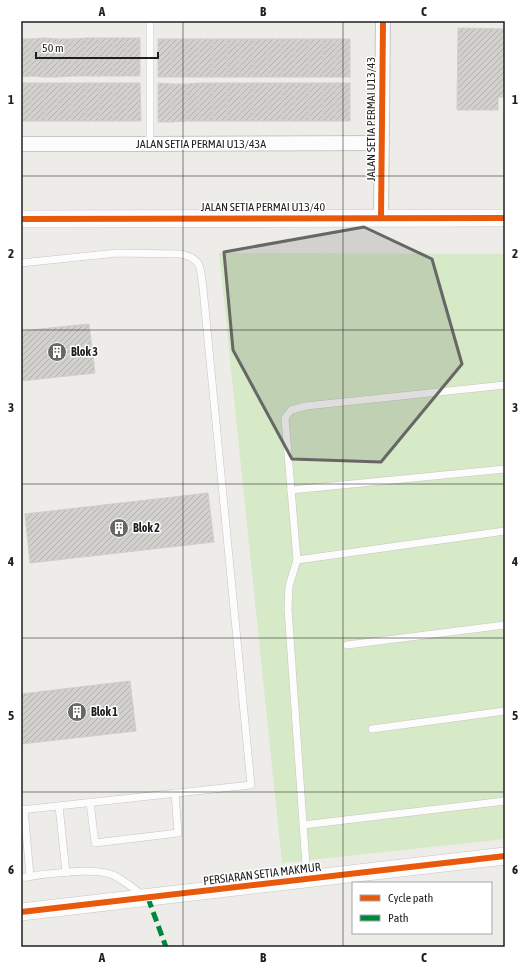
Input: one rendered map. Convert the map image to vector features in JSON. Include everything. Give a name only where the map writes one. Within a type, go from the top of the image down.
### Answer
[{"type":"street","name":"JALAN SETIA PERMAI U13/43","points":[[382,218],[383,21]]},
{"type":"street","name":"JALAN SETIA PERMAI U13/43A","points":[[21,144],[382,143]]},
{"type":"street","name":"JALAN SETIA PERMAI U13/40","points":[[21,218],[505,218]]},
{"type":"street","name":"PERSIARAN SETIA MAKMUR","points":[[21,912],[505,856]]},
{"type":"lane","points":[[150,21],[150,144]]},
{"type":"lane","points":[[21,263],[117,254],[180,254],[189,256],[196,261],[200,267],[251,785],[22,809],[30,876]]},
{"type":"lane","points":[[307,880],[288,609],[289,586],[297,560],[286,418],[292,410],[306,406],[505,385]]},
{"type":"lane","points":[[291,490],[505,469]]},
{"type":"lane","points":[[297,560],[505,531]]},
{"type":"lane","points":[[347,645],[505,625]]},
{"type":"lane","points":[[372,729],[505,711]]},
{"type":"lane","points":[[90,802],[96,843],[178,833],[175,793]]},
{"type":"lane","points":[[303,825],[505,802]]},
{"type":"lane","points":[[59,806],[66,873]]},
{"type":"lane","points":[[21,878],[38,874],[86,871],[99,872],[112,875],[148,898]]},
{"type":"highlighted area","points":[[364,227],[432,259],[462,364],[381,462],[292,459],[233,350],[224,252]]},
{"type":"green space","points":[[219,253],[505,254],[505,839],[282,863]]},
{"type":"building","points":[[458,28],[505,29],[505,97],[498,97],[498,110],[457,110]]},
{"type":"building","points":[[44,38],[44,77],[31,76],[31,39]]},
{"type":"building","points":[[44,38],[58,39],[58,77],[44,77]]},
{"type":"building","points":[[86,38],[85,76],[72,76],[72,39]]},
{"type":"building","points":[[86,38],[99,38],[99,76],[85,76]]},
{"type":"building","points":[[99,38],[113,38],[113,76],[99,76]]},
{"type":"building","points":[[113,38],[126,38],[127,76],[113,76]]},
{"type":"building","points":[[126,38],[140,38],[140,76],[127,76]]},
{"type":"building","points":[[21,39],[31,39],[31,76],[21,77]]},
{"type":"building","points":[[58,39],[72,39],[72,76],[58,77]]},
{"type":"building","points":[[158,39],[172,39],[172,77],[158,77]]},
{"type":"building","points":[[172,39],[185,39],[186,77],[172,77]]},
{"type":"building","points":[[185,39],[199,39],[199,77],[186,77]]},
{"type":"building","points":[[199,39],[213,39],[213,77],[199,77]]},
{"type":"building","points":[[213,39],[227,39],[227,77],[213,77]]},
{"type":"building","points":[[227,39],[240,39],[240,77],[227,77]]},
{"type":"building","points":[[240,39],[254,39],[254,77],[240,77]]},
{"type":"building","points":[[254,39],[268,39],[268,77],[254,77]]},
{"type":"building","points":[[268,39],[281,39],[282,77],[268,77]]},
{"type":"building","points":[[281,39],[295,39],[295,77],[282,77]]},
{"type":"building","points":[[295,39],[309,39],[309,77],[295,77]]},
{"type":"building","points":[[309,39],[323,39],[322,77],[309,77]]},
{"type":"building","points":[[323,39],[336,39],[336,77],[322,77]]},
{"type":"building","points":[[336,39],[350,39],[350,77],[336,77]]},
{"type":"building","points":[[21,83],[31,83],[31,121],[21,121]]},
{"type":"building","points":[[31,83],[44,83],[45,121],[31,121]]},
{"type":"building","points":[[44,83],[58,83],[58,121],[45,121]]},
{"type":"building","points":[[58,83],[72,83],[72,121],[58,121]]},
{"type":"building","points":[[72,83],[86,83],[86,121],[72,121]]},
{"type":"building","points":[[86,83],[99,83],[99,121],[86,121]]},
{"type":"building","points":[[99,83],[113,83],[113,121],[99,121]]},
{"type":"building","points":[[113,83],[127,83],[127,121],[113,121]]},
{"type":"building","points":[[127,83],[140,83],[141,121],[127,121]]},
{"type":"building","points":[[158,83],[172,84],[172,122],[158,122]]},
{"type":"building","points":[[199,83],[213,83],[213,121],[200,121]]},
{"type":"building","points":[[199,83],[200,121],[186,121],[186,84]]},
{"type":"building","points":[[213,83],[227,83],[227,121],[213,121]]},
{"type":"building","points":[[227,83],[241,83],[240,121],[227,121]]},
{"type":"building","points":[[241,83],[254,83],[254,121],[240,121]]},
{"type":"building","points":[[254,83],[268,83],[268,121],[254,121]]},
{"type":"building","points":[[268,83],[282,83],[282,121],[268,121]]},
{"type":"building","points":[[282,83],[295,83],[295,121],[282,121]]},
{"type":"building","points":[[295,83],[309,83],[309,121],[295,121]]},
{"type":"building","points":[[309,83],[323,83],[323,121],[309,121]]},
{"type":"building","points":[[323,83],[336,83],[336,121],[323,121]]},
{"type":"building","points":[[336,83],[350,83],[350,121],[336,121]]},
{"type":"building","points":[[172,84],[186,84],[186,121],[172,122]]},
{"type":"building","name":"Blok 3","points":[[89,324],[95,373],[21,381],[21,331]]},
{"type":"building","name":"Blok 2","points":[[208,493],[214,542],[30,563],[25,514]]},
{"type":"building","name":"Blok 1","points":[[130,681],[136,731],[21,744],[21,694]]},
{"type":"marked path","points":[[148,898],[166,947]]},
{"type":"cycle path","points":[[381,218],[383,21]]},
{"type":"cycle path","points":[[21,219],[505,218]]},
{"type":"cycle path","points":[[21,912],[505,856]]},
{"type":"place","name":"Blok 3","points":[[57,352]]},
{"type":"place","name":"Blok 2","points":[[119,528]]},
{"type":"place","name":"Blok 1","points":[[77,712]]}]
